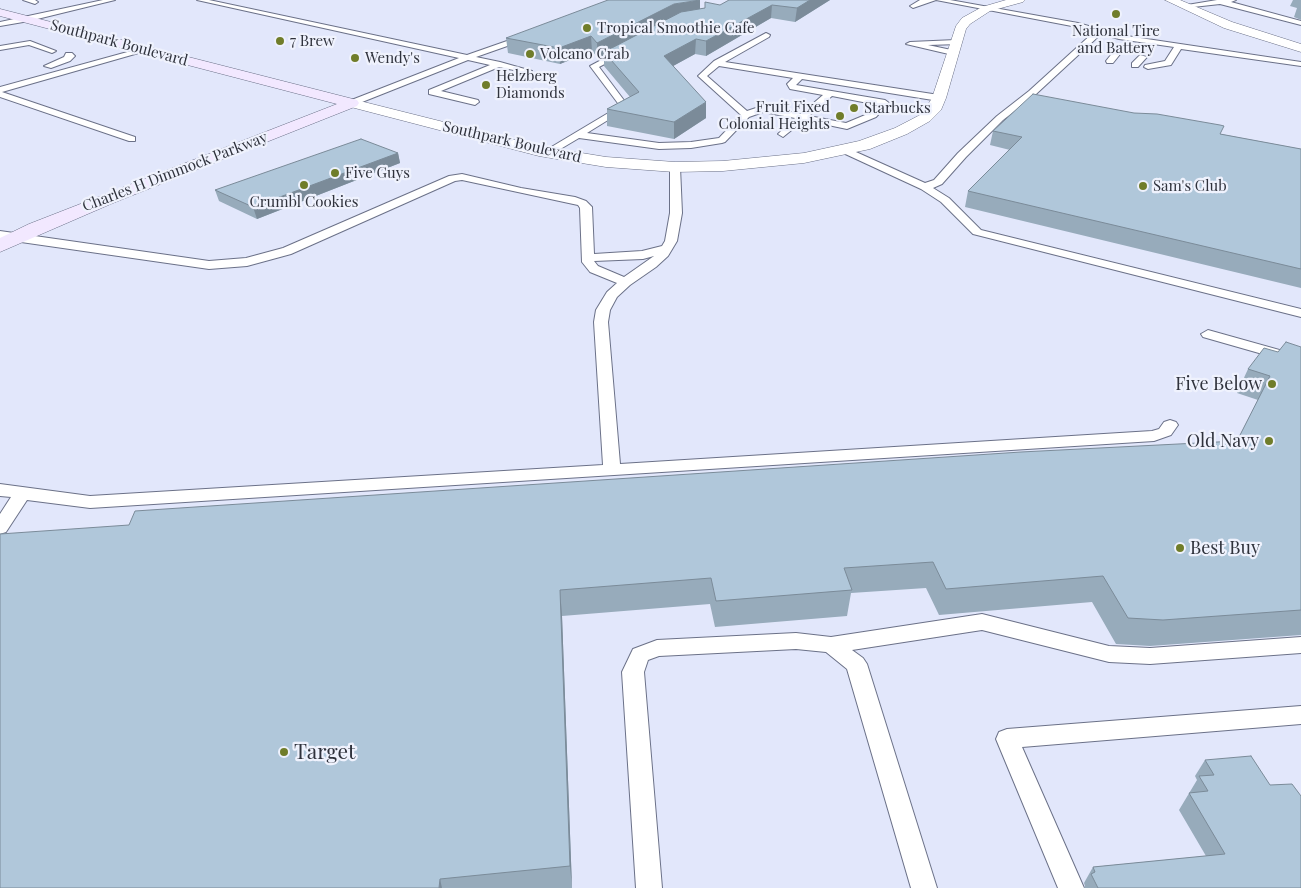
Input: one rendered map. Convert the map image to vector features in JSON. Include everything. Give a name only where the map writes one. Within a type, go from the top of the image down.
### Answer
[{"type":"main road","name":"Southpark Boulevard","points":[[0,12],[352,103]]},
{"type":"main road","name":"Charles H Dimmock Parkway","points":[[0,246],[9,236],[352,103]]},
{"type":"street","name":"Southpark Boulevard","points":[[352,103],[548,152],[606,162],[675,166],[770,163],[804,158],[844,150],[882,138],[915,124],[933,110],[939,98],[960,29],[966,21],[986,9],[1019,0]]},
{"type":"street","points":[[1175,2],[1228,25],[1301,48]]},
{"type":"lane","points":[[26,0],[35,2]]},
{"type":"lane","points":[[0,24],[112,0]]},
{"type":"lane","points":[[200,0],[528,71]]},
{"type":"lane","points":[[913,6],[920,2],[933,0]]},
{"type":"lane","points":[[939,0],[1078,25],[1125,44],[1151,48],[1178,48]]},
{"type":"lane","points":[[1175,2],[1222,2],[1236,0]]},
{"type":"lane","points":[[1222,2],[1301,23]]},
{"type":"lane","points":[[352,103],[535,33]]},
{"type":"lane","points":[[746,115],[702,76],[717,63],[766,35]]},
{"type":"lane","points":[[925,187],[938,182],[1000,118],[1102,35],[1178,48],[1301,64]]},
{"type":"lane","points":[[0,48],[26,43],[38,44],[52,50]]},
{"type":"lane","points":[[548,152],[625,107],[594,66],[636,44]]},
{"type":"lane","points":[[1148,67],[1168,63],[1178,48]]},
{"type":"lane","points":[[0,90],[145,50]]},
{"type":"lane","points":[[1110,61],[1117,53]]},
{"type":"lane","points":[[38,68],[67,59],[71,56],[69,55]]},
{"type":"lane","points":[[1135,65],[1143,57]]},
{"type":"lane","points":[[717,63],[939,98]]},
{"type":"lane","points":[[475,102],[432,92],[500,64]]},
{"type":"lane","points":[[578,135],[659,146],[691,145],[722,140],[746,115],[762,109],[847,126],[874,115],[886,103],[793,87],[790,84],[800,76]]},
{"type":"lane","points":[[0,94],[132,139]]},
{"type":"lane","points":[[783,134],[829,94]]},
{"type":"lane","points":[[1026,98],[1043,101]]},
{"type":"lane","points":[[844,150],[925,187],[945,200],[977,232],[1301,313]]},
{"type":"lane","points":[[612,468],[601,322],[603,310],[612,295],[624,282],[652,264],[671,241],[676,213],[675,166]]},
{"type":"lane","points":[[9,236],[209,264],[248,262],[287,251],[452,178],[462,177],[582,203],[586,207],[588,262],[594,268],[624,282]]},
{"type":"lane","points":[[588,258],[642,255],[667,248]]},
{"type":"lane","points":[[1208,334],[1301,362]]},
{"type":"lane","points":[[0,490],[90,502],[612,468],[1154,436],[1165,432],[1170,425]]},
{"type":"lane","points":[[0,528],[23,493]]},
{"type":"lane","points":[[649,888],[633,672],[640,655],[657,648],[796,641],[831,645],[982,622],[1109,654],[1150,656],[1301,645]]},
{"type":"lane","points":[[831,645],[856,664],[924,888]]},
{"type":"lane","points":[[1071,888],[1007,739],[1301,715]]},
{"type":"shaded area","points":[[0,0],[1301,0],[1301,888],[0,888]]},
{"type":"building","points":[[608,0],[700,0],[674,4],[597,43],[591,36],[559,48],[506,38]]},
{"type":"building","points":[[729,0],[810,0],[797,8],[772,5],[706,41],[696,39],[664,56],[706,102],[674,122],[607,109],[639,92],[604,52],[681,12],[705,8],[705,2],[720,5]]},
{"type":"building","name":"Sam's Club","points":[[1033,94],[1134,113],[1157,114],[1220,125],[1224,126],[1220,134],[1301,149],[1301,269],[968,191],[1022,137],[993,131]]},
{"type":"building","points":[[361,139],[398,153],[253,207],[215,190]]},
{"type":"building","name":"Target","points":[[1286,342],[1301,347],[1301,610],[1163,620],[1128,618],[1103,576],[946,589],[933,562],[844,568],[852,590],[716,601],[711,578],[560,590],[570,866],[440,879],[439,888],[0,888],[0,534],[129,525],[135,511],[1021,452],[1237,441],[1270,376],[1248,369],[1264,348],[1278,352]]},
{"type":"building","points":[[1251,756],[1270,785],[1292,784],[1301,796],[1301,888],[1098,888],[1091,874],[1095,872],[1093,867],[1225,854],[1189,793],[1208,791],[1199,776],[1214,775],[1205,760]]},
{"type":"place","name":"National Tire and Battery","points":[[1116,14]]},
{"type":"place","name":"Tropical Smoothie Cafe","points":[[587,28]]},
{"type":"place","name":"7 Brew","points":[[280,41]]},
{"type":"place","name":"Volcano Crab","points":[[530,54]]},
{"type":"place","name":"Wendy's","points":[[355,58]]},
{"type":"place","name":"Helzberg Diamonds","points":[[486,85]]},
{"type":"place","name":"Starbucks","points":[[854,108]]},
{"type":"place","name":"Fruit Fixed Colonial Heights","points":[[840,116]]},
{"type":"place","name":"Five Guys","points":[[335,173]]},
{"type":"place","name":"Crumbl Cookies","points":[[304,185]]},
{"type":"place","name":"Sam's Club","points":[[1143,186]]},
{"type":"place","name":"Five Below","points":[[1272,384]]},
{"type":"place","name":"Old Navy","points":[[1269,441]]},
{"type":"place","name":"Best Buy","points":[[1180,548]]},
{"type":"place","name":"Target","points":[[284,752]]}]
